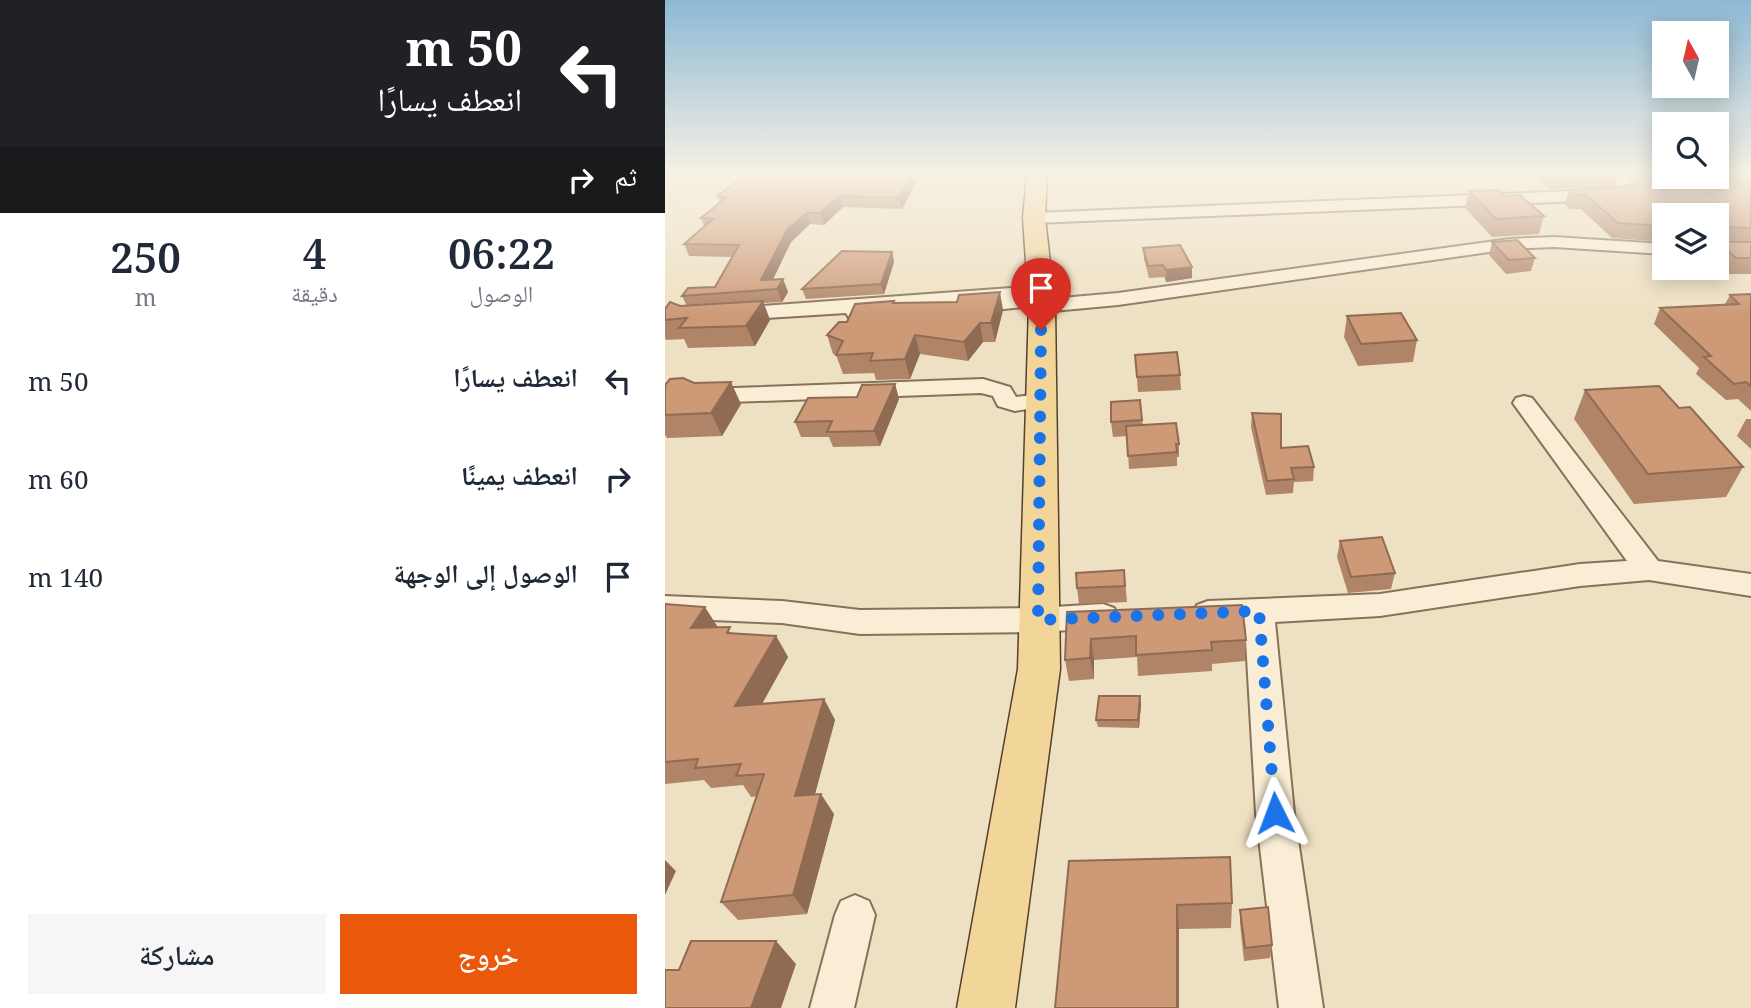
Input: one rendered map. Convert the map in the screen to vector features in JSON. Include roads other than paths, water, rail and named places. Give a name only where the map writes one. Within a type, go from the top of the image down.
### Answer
[{"type":"main road","points":[[986,1008],[1039,669],[1041,299],[1034,222]]},
{"type":"street","points":[[716,315],[851,307],[856,314],[861,314],[1041,299],[1118,299],[1510,244],[1554,242],[1652,249]]},
{"type":"street","points":[[705,396],[983,386],[1002,392],[1006,401],[1015,404],[1040,401]]},
{"type":"street","points":[[1524,403],[1649,570]]},
{"type":"street","points":[[1182,613],[1380,605],[1580,575],[1649,570],[1751,585]]},
{"type":"street","points":[[665,607],[782,612],[860,622],[1038,620],[1131,615]]},
{"type":"street","points":[[1259,611],[1275,813],[1301,1008]]},
{"type":"street","points":[[832,1008],[855,915]]}]
